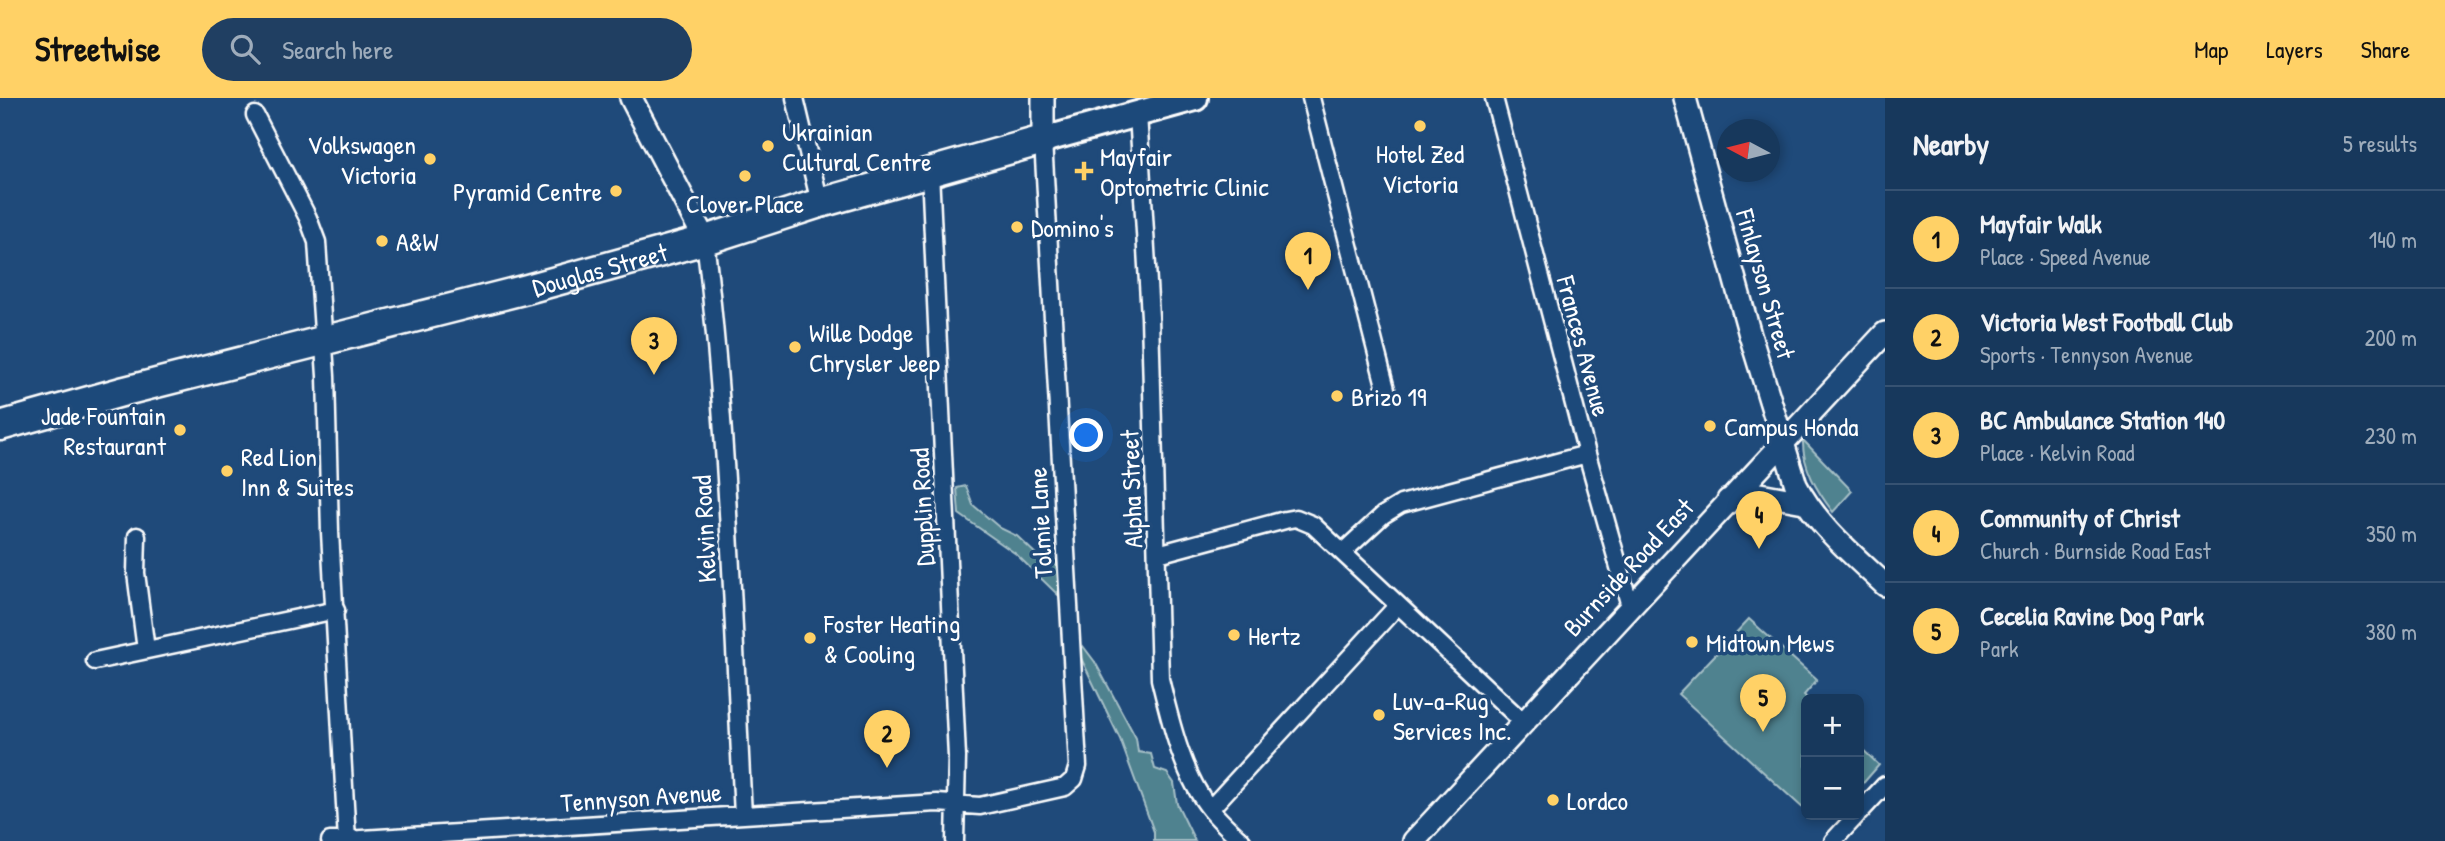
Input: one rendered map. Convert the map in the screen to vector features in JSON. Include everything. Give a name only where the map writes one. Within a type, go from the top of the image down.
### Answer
[{"type":"highway","name":"Douglas Street","points":[[0,426],[125,391],[527,289],[705,240],[820,203],[1043,140]]},
{"type":"main road","points":[[631,98],[705,240]]},
{"type":"main road","points":[[1043,98],[1043,140]]},
{"type":"main road","name":"Douglas Street","points":[[1043,140],[1195,98]]},
{"type":"main road","name":"Finlayson Street","points":[[1685,98],[1783,444],[1804,502]]},
{"type":"main road","name":"Burnside Road East","points":[[1414,841],[1885,333]]},
{"type":"main road","points":[[1728,500],[1760,494],[1804,502],[1854,556],[1885,584]]},
{"type":"street","points":[[795,98],[820,203]]},
{"type":"street","points":[[1311,98],[1387,393]]},
{"type":"street","name":"Frances Avenue","points":[[1494,98],[1587,454],[1630,606]]},
{"type":"street","name":"Alpha Street","points":[[1138,113],[1150,317],[1160,679],[1192,780],[1210,809],[1242,841]]},
{"type":"street","points":[[255,115],[308,218],[317,242],[347,840]]},
{"type":"street","name":"Tolmie Lane","points":[[956,805],[988,805],[1065,787],[1074,779],[1078,766],[1043,140]]},
{"type":"street","name":"Dupplin Road","points":[[930,171],[955,701],[955,841]]},
{"type":"street","name":"Kelvin Road","points":[[705,240],[715,318],[725,460],[743,815]]},
{"type":"street","points":[[1343,552],[1383,515],[1401,504],[1587,454]]},
{"type":"street","points":[[1158,554],[1285,520],[1304,520],[1343,552],[1523,722]]},
{"type":"street","points":[[136,536],[139,600],[146,650]]},
{"type":"street","points":[[1210,809],[1398,605]]},
{"type":"street","points":[[95,661],[336,610]]},
{"type":"street","points":[[1864,808],[1885,785]]},
{"type":"street","name":"Tennyson Avenue","points":[[330,841],[594,833],[743,815],[937,803],[956,805]]},
{"type":"street","points":[[1833,841],[1852,820]]},
{"type":"green space","points":[[1803,440],[1852,491],[1833,512],[1812,478],[1805,460]]},
{"type":"green space","points":[[966,486],[973,505],[1000,528],[1017,536],[1041,559],[1056,560],[1059,596],[1016,554],[959,514],[957,488]]},
{"type":"green space","points":[[1749,619],[1817,680],[1805,694],[1801,694],[1801,806],[1678,694]]},
{"type":"green space","points":[[1083,646],[1095,662],[1136,738],[1138,752],[1151,754],[1155,769],[1167,773],[1174,783],[1177,804],[1195,841],[1154,841],[1154,832],[1120,739],[1078,652]]},
{"type":"green space","points":[[1864,751],[1879,765],[1864,782]]},
{"type":"place","name":"Hotel Zed Victoria","points":[[1420,126]]},
{"type":"place","name":"Ukrainian Cultural Centre","points":[[768,146]]},
{"type":"place","name":"Volkswagen Victoria","points":[[430,159]]},
{"type":"place","name":"Mayfair Optometric Clinic","points":[[1084,171]]},
{"type":"place","name":"Clover Place","points":[[745,176]]},
{"type":"place","name":"Pyramid Centre","points":[[616,191]]},
{"type":"place","name":"Domino's","points":[[1017,227]]},
{"type":"place","name":"A&W","points":[[382,241]]},
{"type":"place","name":"Mayfair Walk","points":[[1308,290]]},
{"type":"place","name":"Wille Dodge Chrysler Jeep","points":[[795,347]]},
{"type":"place","name":"BC Ambulance Station 140","points":[[654,375]]},
{"type":"place","name":"Brizo 19","points":[[1337,396]]},
{"type":"place","name":"Campus Honda","points":[[1710,426]]},
{"type":"place","name":"Jade Fountain Restaurant","points":[[180,430]]},
{"type":"place","name":"Red Lion Inn & Suites","points":[[227,471]]},
{"type":"place","name":"Community of Christ","points":[[1759,549]]},
{"type":"place","name":"Hertz","points":[[1234,635]]},
{"type":"place","name":"Foster Heating & Cooling","points":[[810,638]]},
{"type":"place","name":"Midtown Mews","points":[[1692,642]]},
{"type":"place","name":"Luv-a-Rug Services Inc.","points":[[1379,715]]},
{"type":"place","name":"Cecelia Ravine Dog Park","points":[[1763,732]]},
{"type":"place","name":"Victoria West Football Club","points":[[887,768]]},
{"type":"place","name":"Lordco","points":[[1553,800]]}]
